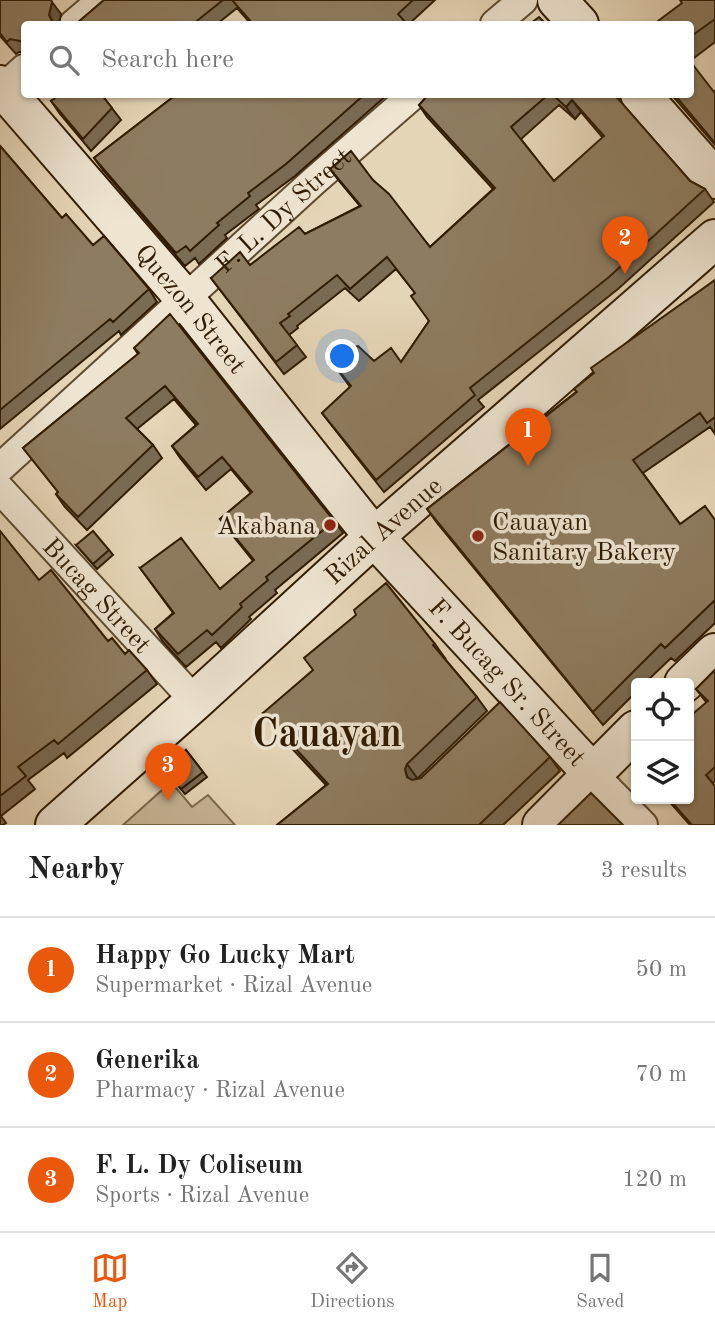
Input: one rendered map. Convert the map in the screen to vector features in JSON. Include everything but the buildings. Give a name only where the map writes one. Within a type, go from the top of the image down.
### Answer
[{"type":"main road","points":[[557,0],[576,21]]},
{"type":"main road","name":"Quezon Street","points":[[7,83],[186,300],[374,537]]},
{"type":"main road","points":[[644,98],[715,179]]},
{"type":"main road","name":"Rizal Avenue","points":[[55,825],[195,702],[374,537],[715,239]]},
{"type":"main road","name":"F. Bucag Sr. Street","points":[[374,537],[592,774]]},
{"type":"main road","points":[[689,678],[715,653]]},
{"type":"main road","points":[[541,825],[631,735]]},
{"type":"street","points":[[78,21],[102,0]]},
{"type":"street","points":[[498,21],[523,0]]},
{"type":"street","name":"F. L. Dy Street","points":[[0,468],[314,181],[409,98]]},
{"type":"street","name":"Bucag Street","points":[[0,489],[195,702]]},
{"type":"street","name":"F. Bucag Sr. Street","points":[[592,774],[643,825]]},
{"type":"shaded area","points":[[171,782],[192,807],[208,795],[235,825],[123,825]]},
{"type":"place","name":"Generika","points":[[625,274]]},
{"type":"place","name":"Happy Go Lucky Mart","points":[[528,466]]},
{"type":"place","name":"Akabana","points":[[330,525]]},
{"type":"place","name":"Cauayan Sanitary Bakery","points":[[478,536]]},
{"type":"place","name":"F. L. Dy Coliseum","points":[[168,801]]},
{"type":"district","name":"Cauayan","points":[[327,732]]}]
